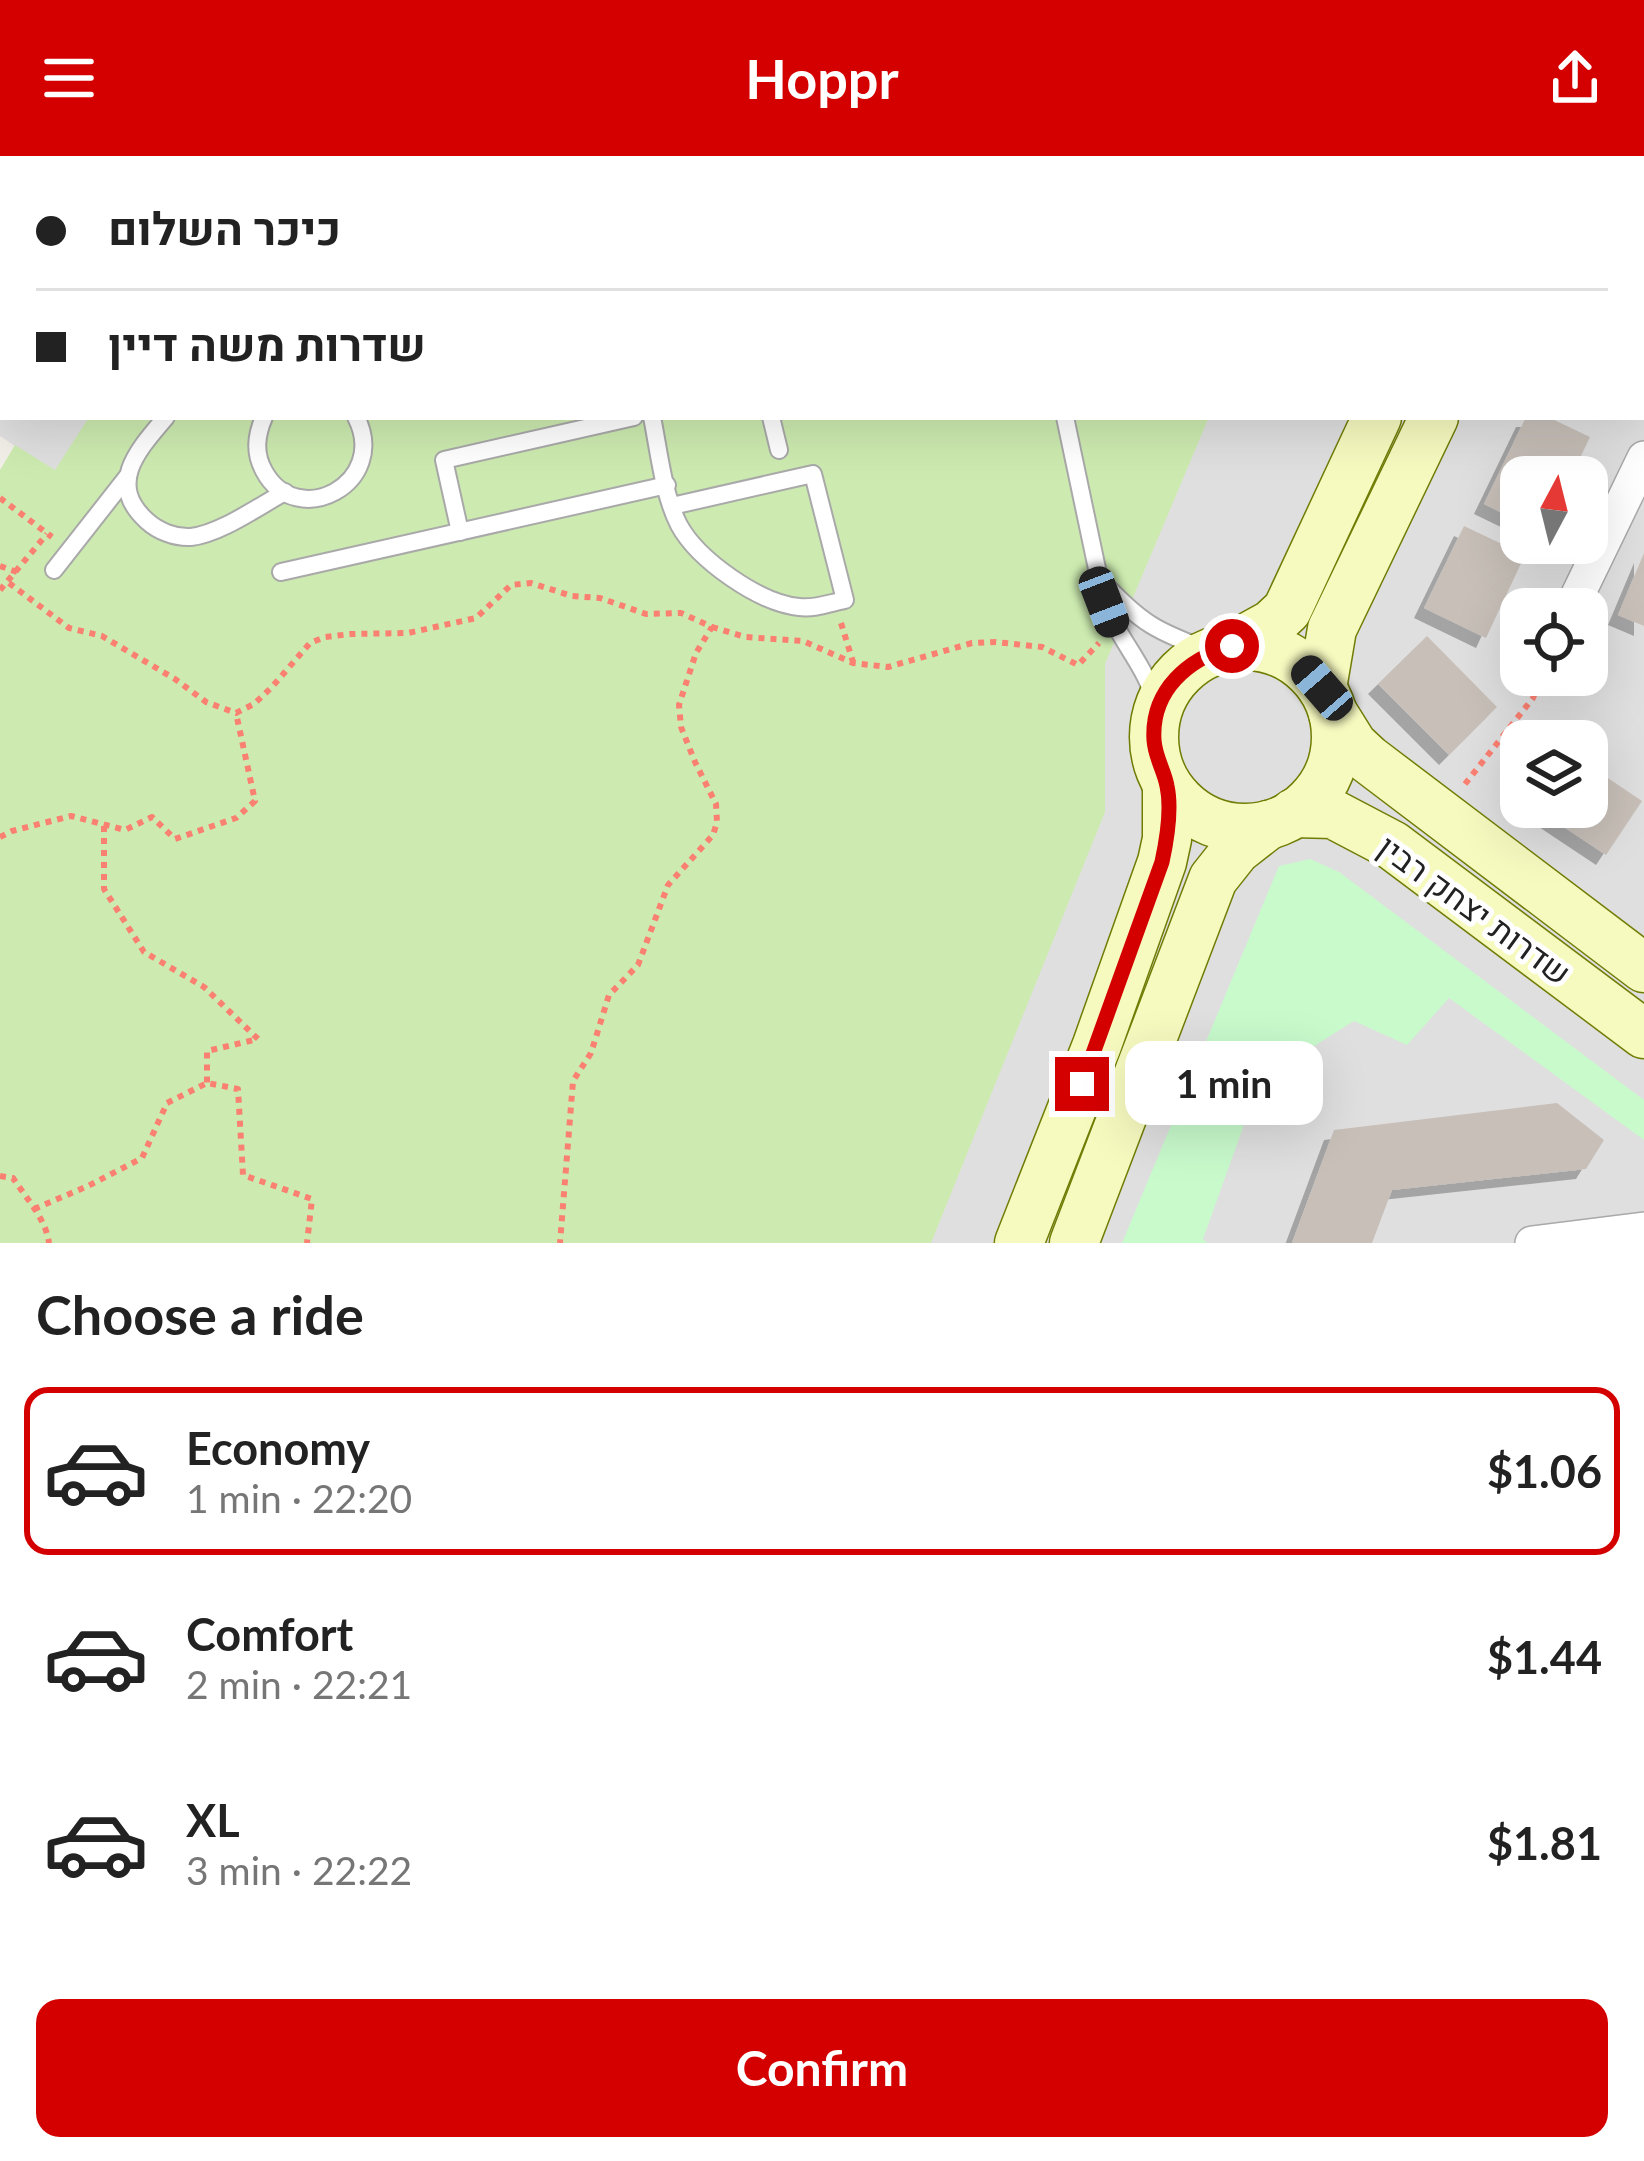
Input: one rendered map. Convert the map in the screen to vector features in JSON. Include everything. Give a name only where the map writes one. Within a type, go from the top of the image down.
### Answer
[{"type":"main road","points":[[1281,819],[1239,827],[1211,821],[1187,807],[1167,785],[1157,762],[1153,736],[1157,710],[1185,667],[1272,624],[1287,610],[1376,420]]},
{"type":"main road","points":[[1074,1243],[1213,879],[1236,850],[1316,794],[1330,770],[1336,742],[1328,701],[1331,629],[1433,420]]},
{"type":"main road","points":[[1222,649],[1258,646],[1283,654],[1305,668],[1328,701]]},
{"type":"main road","name":"שדרות יצחק רבין","points":[[1328,701],[1353,745],[1644,968]]},
{"type":"main road","points":[[1019,1243],[1162,862],[1167,785]]},
{"type":"main road","name":"שדרות יצחק רבין","points":[[1281,819],[1333,814],[1392,845],[1644,1034]]},
{"type":"street","points":[[1582,588],[1641,470]]},
{"type":"street","points":[[1532,1243],[1644,1229]]},
{"type":"lane","points":[[54,570],[128,476],[138,450],[163,420]]},
{"type":"lane","points":[[263,420],[256,449],[261,466],[271,481],[298,497],[326,497],[352,480],[364,452],[362,420]]},
{"type":"lane","points":[[653,420],[672,506],[680,526],[710,561],[781,603],[800,607],[844,600],[813,474],[672,506]]},
{"type":"lane","points":[[772,420],[779,450]]},
{"type":"lane","points":[[1066,420],[1114,628],[1153,687],[1157,710]]},
{"type":"lane","points":[[460,532],[444,460],[582,423]]},
{"type":"lane","points":[[128,476],[128,496],[136,511],[153,527],[174,536],[211,532],[285,492]]},
{"type":"lane","points":[[281,572],[667,485]]},
{"type":"lane","points":[[1099,578],[1130,612],[1162,634],[1222,649]]},
{"type":"path","points":[[0,499],[69,550]]},
{"type":"path","points":[[0,590],[47,534]]},
{"type":"path","points":[[0,566],[17,572]]},
{"type":"path","points":[[9,583],[69,628],[102,636],[206,702],[236,712],[254,704],[310,643],[338,635],[408,633],[476,618],[511,585],[531,583],[646,614],[681,613],[745,637],[802,641],[853,663],[888,667],[996,642],[1042,647],[1078,665],[1114,628]]},
{"type":"path","points":[[835,602],[853,663]]},
{"type":"path","points":[[560,1243],[573,1081],[591,1053],[609,995],[638,965],[668,885],[713,835],[717,822],[716,804],[695,762],[679,705],[696,653],[712,627]]},
{"type":"path","points":[[1441,814],[1534,696]]},
{"type":"path","points":[[0,837],[71,816],[125,830],[152,817],[175,839],[236,818],[255,800],[236,712]]},
{"type":"path","points":[[104,826],[104,889],[144,952],[204,986],[258,1039],[208,1051],[207,1083]]},
{"type":"path","points":[[34,1209],[142,1157],[167,1103],[207,1083],[238,1089],[244,1174],[312,1199],[307,1243]]},
{"type":"path","points":[[0,1176],[13,1178],[50,1236],[49,1243]]},
{"type":"shaded area","points":[[0,420],[1644,420],[1644,1243],[0,1243],[0,471],[15,446],[0,436]]},
{"type":"green space","points":[[87,420],[1208,420],[1105,664],[1105,812],[931,1243],[0,1243],[0,470],[15,445],[55,470]]},
{"type":"green space","points":[[1310,859],[1339,872],[1644,1100],[1644,1140],[1449,998],[1407,1045],[1354,1021],[1260,1080],[1203,1239],[1207,1243],[1122,1243],[1279,866]]},
{"type":"building","points":[[1525,420],[1554,420],[1590,437],[1581,456],[1507,456]]},
{"type":"building","points":[[1500,471],[1500,512],[1484,504]]},
{"type":"building","points":[[1464,526],[1500,543],[1500,564],[1521,564],[1509,588],[1500,588],[1500,608],[1486,638],[1424,608]]},
{"type":"building","points":[[1644,553],[1644,626],[1618,615]]},
{"type":"building","points":[[1427,636],[1497,707],[1449,755],[1378,684]]},
{"type":"building","points":[[1608,778],[1642,801],[1606,855],[1566,828],[1608,828]]},
{"type":"building","points":[[1557,1103],[1604,1140],[1586,1169],[1392,1190],[1372,1243],[1292,1243],[1334,1130]]},
{"type":"route","points":[[1082,1084],[1167,838],[1167,785],[1153,736],[1157,710],[1185,667],[1232,646]]}]
